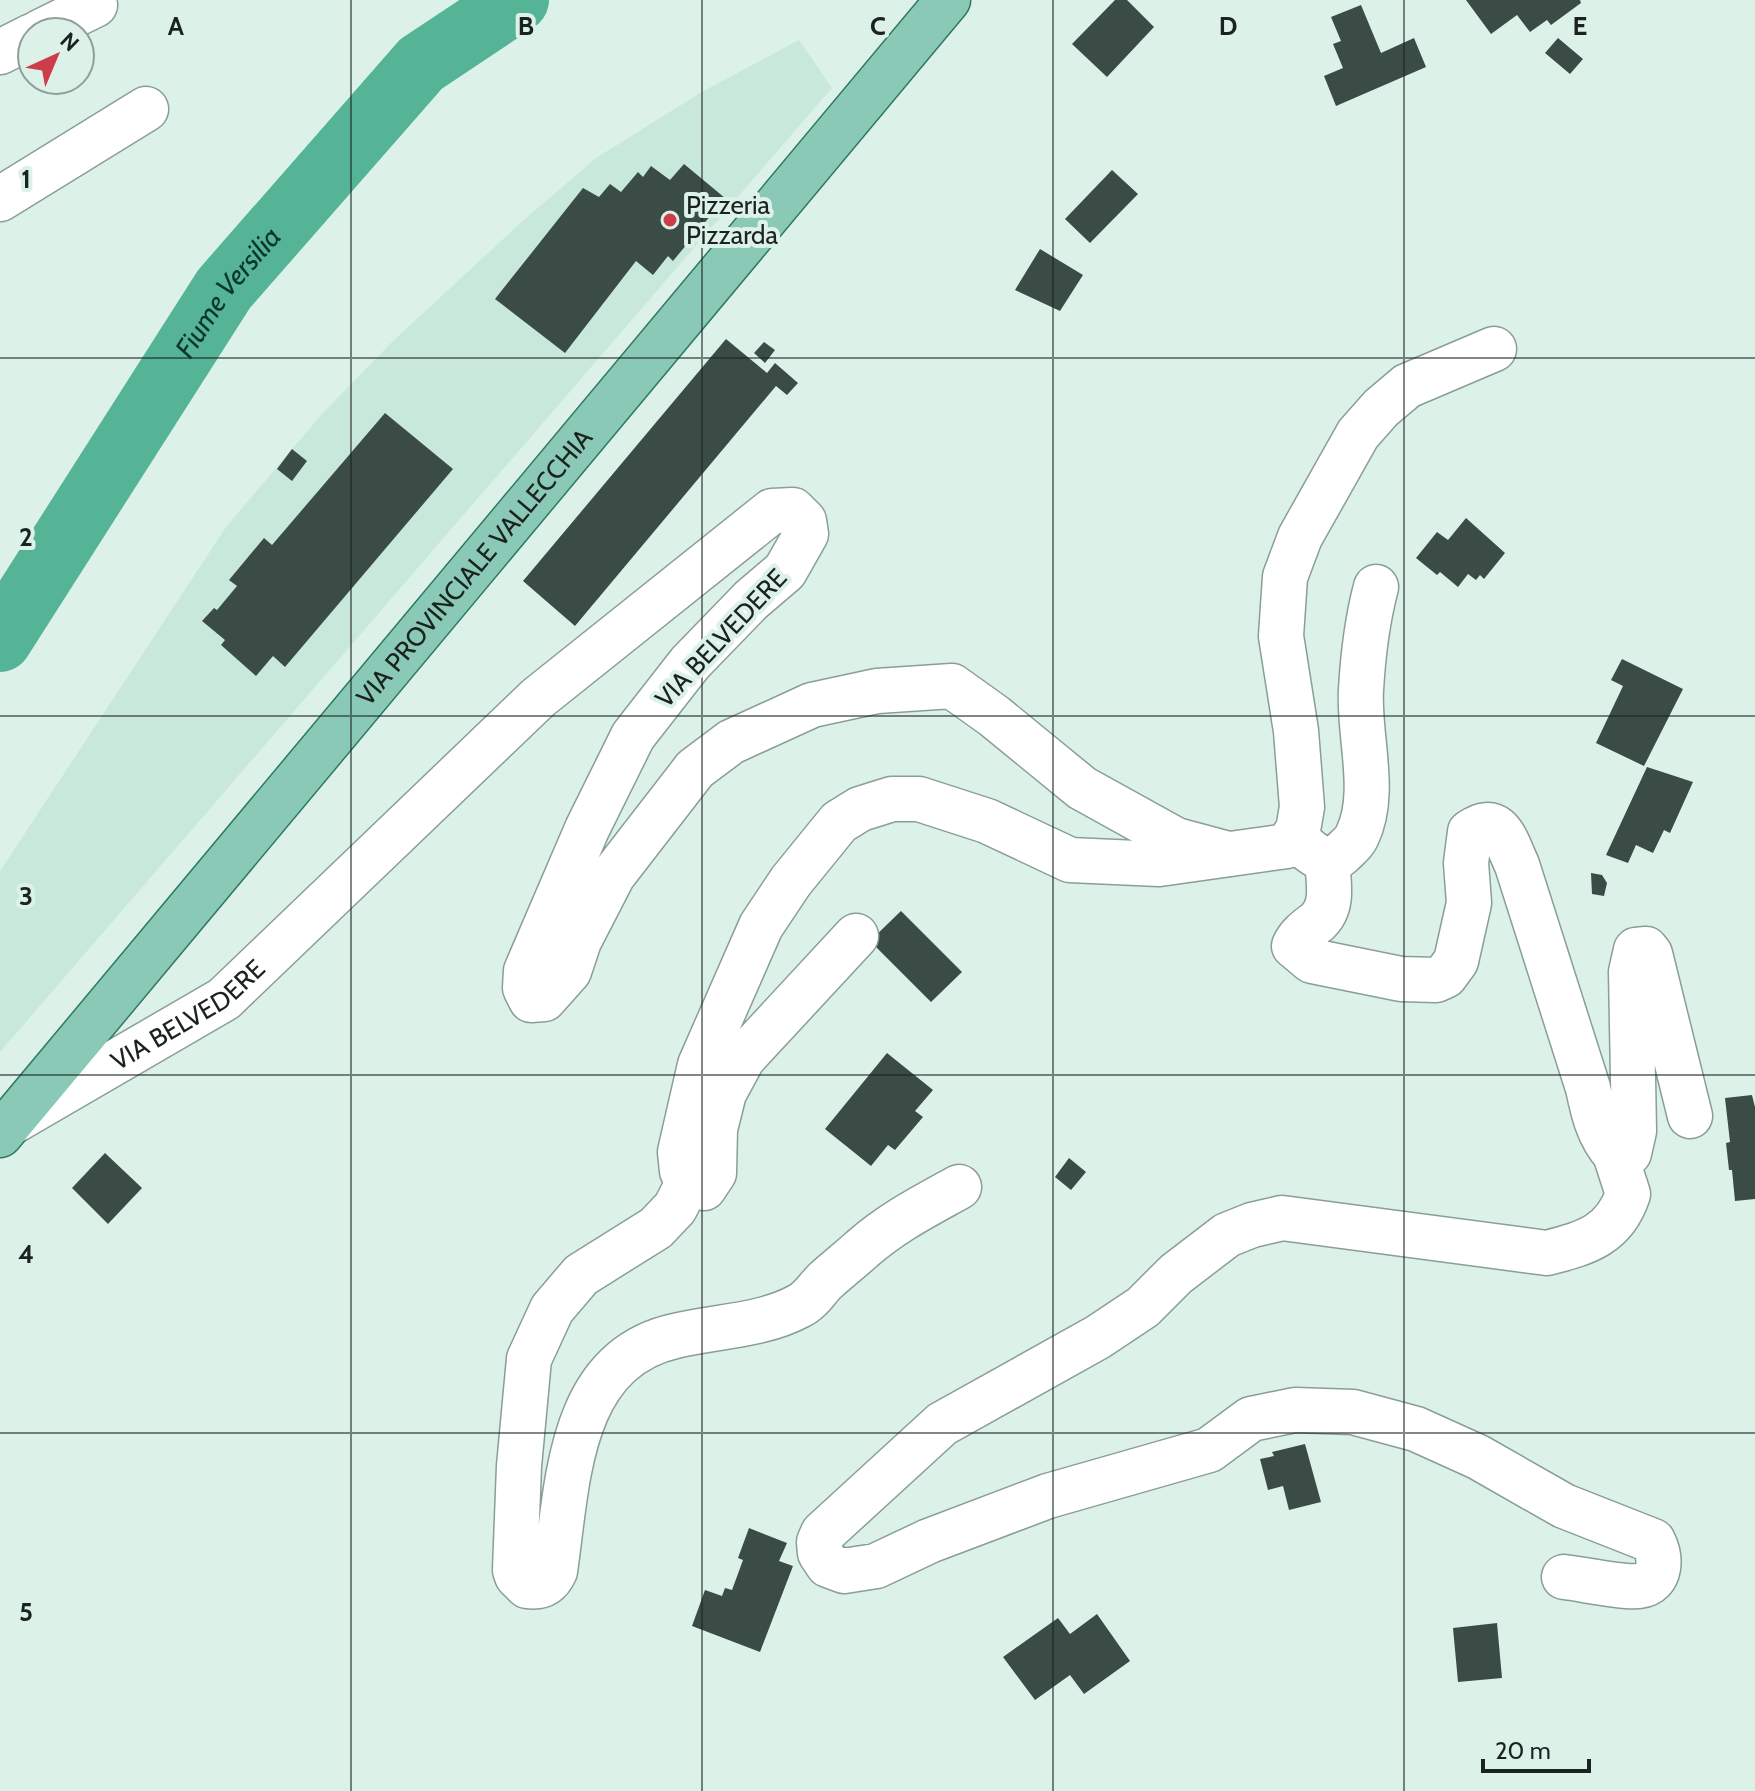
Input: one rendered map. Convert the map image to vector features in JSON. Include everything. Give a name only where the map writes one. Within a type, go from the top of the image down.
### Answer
[{"type":"main road","name":"VIA PROVINCIALE VALLECCHIA","points":[[4,1129],[948,0]]},
{"type":"street","points":[[73,16],[95,5]]},
{"type":"street","points":[[0,199],[146,109]]},
{"type":"street","points":[[1494,349],[1407,386],[1381,408],[1358,434],[1300,537],[1285,577],[1281,636],[1296,731],[1302,807],[1298,830],[1310,848],[1330,898],[1325,914],[1298,938],[1294,946],[1312,961],[1401,979],[1436,980],[1445,976],[1456,961],[1469,903],[1466,863],[1470,832],[1481,824],[1492,824],[1500,830],[1517,865],[1588,1088],[1594,1117],[1615,1154],[1628,1194],[1624,1206],[1613,1223],[1590,1242],[1547,1253],[1282,1218],[1227,1235],[1176,1274],[1143,1307],[1098,1337],[942,1424],[859,1497],[823,1533],[819,1542],[820,1553],[828,1565],[844,1571],[876,1566],[929,1541],[1048,1496],[1209,1450],[1251,1419],[1295,1410],[1353,1412],[1416,1429],[1466,1451],[1564,1506],[1653,1541],[1659,1551],[1660,1564],[1655,1578],[1641,1586],[1564,1577]]},
{"type":"street","name":"VIA BELVEDERE","points":[[4,1129],[224,999],[538,698],[772,511],[793,510],[804,521],[806,534],[785,571],[751,600],[690,663],[633,736],[614,771],[526,971],[525,988],[531,1000],[544,999],[569,971],[579,941],[613,875],[695,769],[731,742],[812,705],[877,691],[952,686],[1082,788],[1176,840],[1228,854]]},
{"type":"street","points":[[856,936],[743,1058],[724,1093],[715,1129],[714,1173],[704,1188],[688,1183],[682,1171],[680,1152],[700,1065],[761,926],[791,881],[839,822],[860,809],[892,799],[919,799],[987,821],[1070,860],[1159,864],[1287,846],[1310,848],[1336,859],[1356,839],[1364,818],[1366,770],[1360,694],[1367,624],[1376,587]]},
{"type":"street","points":[[1615,1154],[1629,1153],[1634,1131],[1631,972],[1636,950],[1641,948],[1650,954],[1690,1116]]},
{"type":"street","points":[[688,1183],[675,1208],[656,1228],[581,1275],[552,1309],[529,1359],[519,1466],[515,1570],[527,1586],[541,1586],[552,1578],[555,1571],[572,1457],[586,1409],[614,1368],[638,1348],[673,1336],[774,1318],[803,1304],[894,1222],[959,1187]]},
{"type":"shaded area","points":[[799,40],[832,88],[0,1052],[0,871],[226,527],[321,415],[393,341],[596,158],[700,93]]},
{"type":"building","points":[[1115,0],[1127,0],[1154,27],[1107,77],[1072,44]]},
{"type":"building","points":[[1466,0],[1580,0],[1581,3],[1551,25],[1547,20],[1530,32],[1517,15],[1491,34]]},
{"type":"building","points":[[1361,5],[1381,53],[1414,38],[1426,67],[1336,106],[1324,76],[1343,68],[1333,44],[1341,41],[1331,17]]},
{"type":"building","points":[[1558,38],[1583,59],[1570,74],[1545,53]]},
{"type":"building","points":[[684,164],[725,198],[673,261],[668,256],[653,275],[636,261],[565,353],[495,299],[583,188],[599,197],[610,184],[621,192],[638,172],[643,177],[651,166],[670,180]]},
{"type":"building","points":[[1112,170],[1138,194],[1090,243],[1065,219]]},
{"type":"building","points":[[1040,249],[1083,275],[1060,311],[1015,290]]},
{"type":"building","points":[[726,339],[767,373],[775,363],[798,383],[787,395],[776,386],[575,626],[523,581]]},
{"type":"building","points":[[764,342],[775,350],[765,363],[754,353]]},
{"type":"building","points":[[385,413],[453,469],[285,667],[273,656],[256,676],[221,645],[225,640],[202,621],[214,608],[217,610],[237,586],[229,580],[264,538],[272,545]]},
{"type":"building","points":[[292,449],[307,461],[292,481],[277,469]]},
{"type":"building","points":[[1466,518],[1505,553],[1484,579],[1480,575],[1476,580],[1468,574],[1458,587],[1416,558],[1437,532],[1448,540]]},
{"type":"building","points":[[1622,659],[1683,689],[1644,766],[1596,743],[1623,686],[1611,680]]},
{"type":"building","points":[[1647,767],[1693,782],[1670,833],[1664,830],[1653,853],[1636,845],[1628,863],[1606,855]]},
{"type":"building","points":[[1591,873],[1602,875],[1607,883],[1604,896],[1592,894]]},
{"type":"building","points":[[901,911],[962,972],[931,1002],[870,941]]},
{"type":"building","points":[[887,1053],[933,1090],[915,1111],[923,1117],[895,1150],[888,1145],[871,1166],[825,1129]]},
{"type":"building","points":[[1752,1095],[1755,1107],[1755,1199],[1735,1201],[1726,1143],[1730,1142],[1725,1098]]},
{"type":"building","points":[[105,1153],[142,1188],[108,1224],[72,1188]]},
{"type":"building","points":[[1069,1158],[1086,1172],[1071,1190],[1055,1177]]},
{"type":"building","points":[[1305,1444],[1321,1502],[1289,1510],[1283,1486],[1268,1490],[1260,1459],[1274,1456],[1272,1452]]},
{"type":"building","points":[[749,1528],[787,1543],[779,1561],[793,1566],[760,1652],[692,1626],[705,1590],[722,1596],[725,1588],[732,1590],[743,1560],[738,1558]]},
{"type":"building","points":[[1097,1614],[1130,1661],[1084,1694],[1070,1675],[1035,1700],[1003,1657],[1058,1618],[1070,1634]]},
{"type":"building","points":[[1497,1623],[1502,1678],[1458,1682],[1453,1628]]},
{"type":"waterway","name":"Fiume Versilia","points":[[0,640],[224,289],[421,64],[517,0]]},
{"type":"place","name":"Pizzeria Pizzarda","points":[[670,220]]}]
